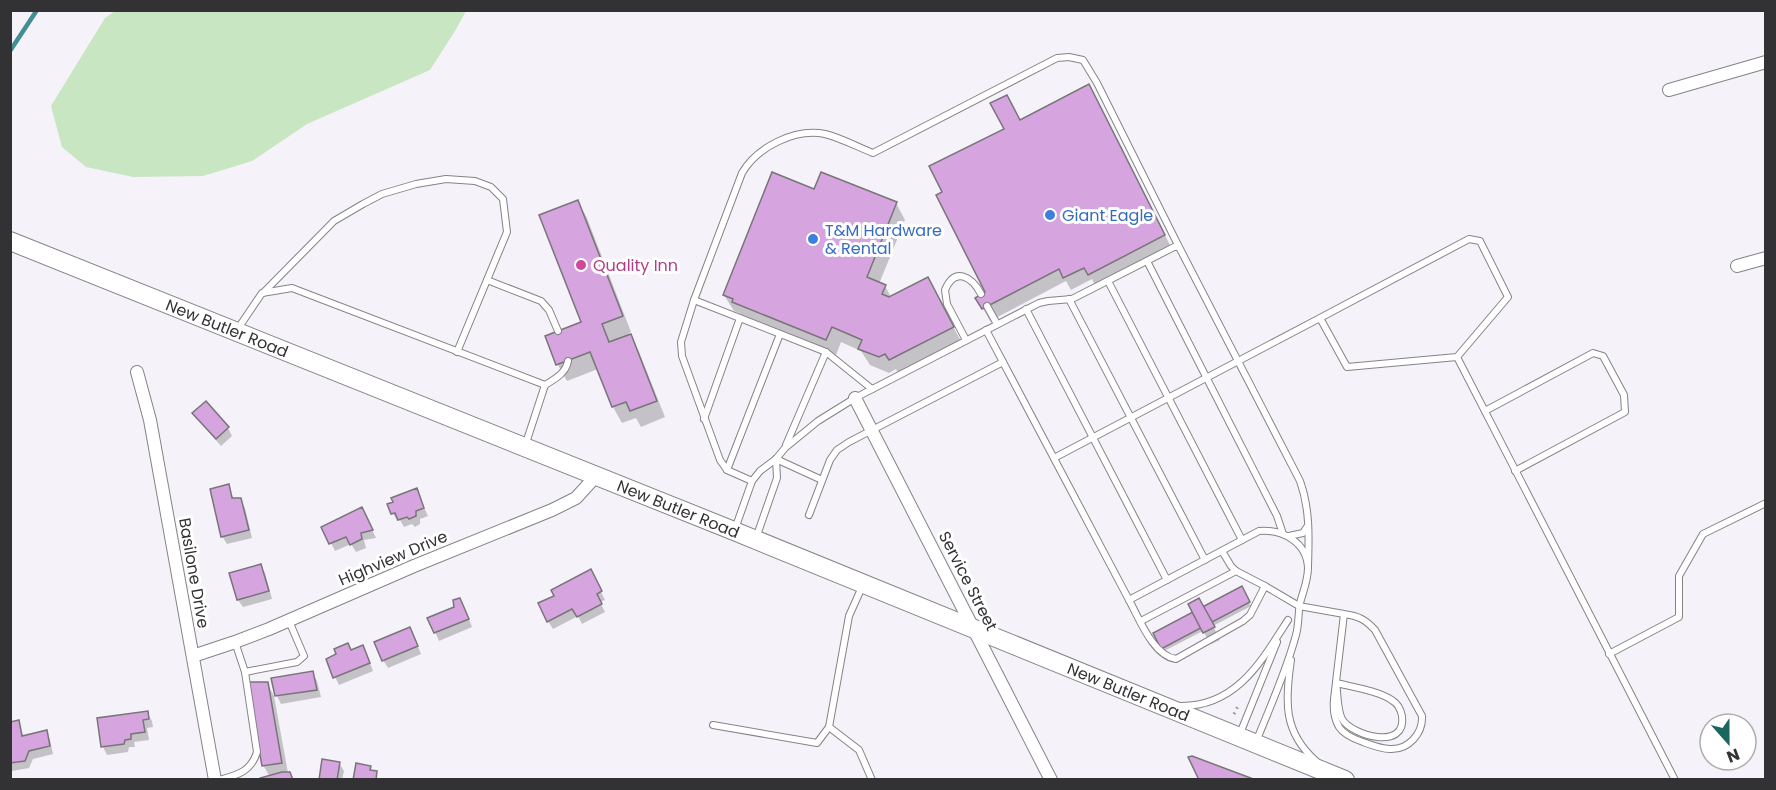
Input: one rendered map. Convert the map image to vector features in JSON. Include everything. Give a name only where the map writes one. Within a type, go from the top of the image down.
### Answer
[{"type":"main road","name":"New Butler Road","points":[[10,241],[734,531],[1343,779]]},
{"type":"street","points":[[1669,90],[1766,62]]},
{"type":"street","points":[[1737,266],[1766,258]]},
{"type":"street","name":"Basilone Drive","points":[[137,372],[150,420],[217,780]]},
{"type":"street","name":"Service Street","points":[[855,398],[1051,780]]},
{"type":"street","name":"Highview Drive","points":[[193,656],[235,642],[560,507],[576,498],[596,476]]},
{"type":"lane","points":[[752,481],[728,470],[720,460],[682,356],[681,342],[694,300],[742,173],[748,163],[756,155],[783,139],[810,132],[827,134],[873,153],[1057,58],[1069,57],[1083,60],[1097,83],[1305,494],[1309,523],[1308,567],[1299,606],[1300,619],[1294,642],[1256,743]]},
{"type":"lane","points":[[236,331],[263,293],[334,221],[382,194],[416,184],[446,179],[475,182],[491,187],[503,199],[507,232],[457,352]]},
{"type":"lane","points":[[1054,458],[1469,239],[1480,241],[1508,297],[1457,357],[1347,367],[1320,318]]},
{"type":"lane","points":[[734,531],[752,481],[785,448],[818,421],[855,398],[1026,309],[1048,301],[1069,299],[1178,245]]},
{"type":"lane","points":[[1147,261],[1285,535],[1300,546],[1308,567]]},
{"type":"lane","points":[[966,340],[947,304],[945,290],[953,279],[959,276],[973,281],[981,294]]},
{"type":"lane","points":[[487,280],[541,301],[549,310],[558,331]]},
{"type":"lane","points":[[1108,281],[1242,540]]},
{"type":"lane","points":[[263,293],[292,288],[545,385]]},
{"type":"lane","points":[[1069,299],[1205,560]]},
{"type":"lane","points":[[694,300],[826,352],[872,389]]},
{"type":"lane","points":[[987,306],[997,324]]},
{"type":"lane","points":[[1026,309],[1167,580]]},
{"type":"lane","points":[[704,419],[740,318]]},
{"type":"lane","points":[[986,330],[1129,600],[1150,638],[1163,654],[1169,658],[1176,658],[1243,621],[1250,615],[1265,586]]},
{"type":"lane","points":[[728,470],[780,334]]},
{"type":"lane","points":[[785,448],[826,352]]},
{"type":"lane","points":[[1485,411],[1593,353],[1603,356],[1624,395],[1625,412],[1515,471]]},
{"type":"lane","points":[[1457,357],[1675,780]]},
{"type":"lane","points":[[525,447],[545,385],[560,375],[568,365],[568,361]]},
{"type":"lane","points":[[809,514],[830,460],[837,450],[1003,362]]},
{"type":"lane","points":[[776,459],[822,480]]},
{"type":"lane","points":[[756,540],[777,478],[776,459]]},
{"type":"lane","points":[[1609,654],[1679,617],[1679,576],[1703,534],[1766,503]]},
{"type":"lane","points":[[1129,600],[1259,531],[1270,530],[1294,536],[1303,533],[1309,523]]},
{"type":"lane","points":[[1222,551],[1236,571],[1299,606],[1344,614],[1360,617],[1375,630],[1422,716],[1419,733],[1407,745],[1390,749],[1354,739],[1340,728],[1333,711],[1344,614]]},
{"type":"lane","points":[[1141,621],[1236,571]]},
{"type":"lane","points":[[713,725],[817,743],[829,727],[849,616],[864,584]]},
{"type":"lane","points":[[1155,702],[1192,706],[1206,704],[1225,695],[1242,683],[1260,662],[1299,606]]},
{"type":"lane","points":[[245,672],[297,662],[304,656],[289,620]]},
{"type":"lane","points":[[1239,736],[1288,620]]},
{"type":"lane","points":[[217,780],[245,770],[254,762],[257,752],[245,672],[235,642]]},
{"type":"lane","points":[[1294,642],[1288,682],[1289,722],[1308,754],[1343,779]]},
{"type":"lane","points":[[1335,683],[1382,695],[1394,701],[1402,713],[1401,729],[1397,734],[1381,738],[1347,725],[1342,719],[1335,683]]},
{"type":"lane","points":[[829,727],[859,750],[872,780]]},
{"type":"path","points":[[1234,714],[1238,706]]},
{"type":"green space","points":[[115,11],[466,11],[430,70],[307,124],[252,161],[203,176],[133,177],[86,167],[62,147],[51,106],[105,18]]},
{"type":"building","name":"Giant Eagle","points":[[1089,84],[1165,235],[1088,275],[1084,268],[1063,278],[1059,269],[982,309],[975,298],[985,292],[936,195],[942,192],[929,166],[1004,129],[990,103],[1007,95],[1020,120]]},
{"type":"building","name":"T&M Hardware & Rental","points":[[772,172],[814,189],[821,172],[897,202],[867,277],[886,285],[882,294],[889,297],[928,277],[954,327],[889,360],[885,354],[879,357],[858,349],[862,340],[832,327],[826,340],[732,302],[733,299],[723,295]]},
{"type":"building","name":"Quality Inn","points":[[578,200],[623,316],[602,324],[609,342],[631,334],[657,401],[630,411],[626,402],[612,407],[590,352],[556,365],[545,336],[581,322],[539,215]]},
{"type":"building","points":[[206,401],[229,427],[216,439],[192,413]]},
{"type":"building","points":[[229,484],[232,498],[241,498],[249,530],[221,537],[210,489]]},
{"type":"building","points":[[417,488],[424,508],[416,511],[416,516],[398,520],[395,513],[391,514],[387,504],[393,502],[391,498]]},
{"type":"building","points":[[362,507],[373,530],[361,533],[362,539],[350,545],[346,537],[329,544],[321,527]]},
{"type":"building","points":[[261,564],[269,591],[237,600],[229,573]]},
{"type":"building","points":[[591,569],[602,591],[597,594],[602,604],[577,617],[572,609],[547,622],[538,603],[554,596],[551,590]]},
{"type":"building","points":[[1242,586],[1250,602],[1161,649],[1153,633]]},
{"type":"building","points":[[460,598],[469,619],[434,633],[427,618],[454,607],[453,600]]},
{"type":"building","points":[[1199,598],[1215,627],[1203,633],[1188,604]]},
{"type":"building","points":[[410,627],[418,646],[382,661],[374,642]]},
{"type":"building","points":[[348,643],[351,650],[363,645],[370,663],[333,678],[326,659],[336,654],[334,649]]},
{"type":"building","points":[[313,671],[317,690],[275,696],[271,678]]},
{"type":"building","points":[[247,682],[268,682],[282,763],[262,766]]},
{"type":"building","points":[[148,711],[149,719],[143,720],[145,732],[131,734],[131,739],[125,740],[124,744],[101,747],[97,718]]},
{"type":"building","points":[[19,720],[22,736],[47,730],[50,746],[29,751],[25,761],[10,763],[10,722]]},
{"type":"building","points":[[1192,756],[1256,780],[1199,780],[1188,757]]},
{"type":"building","points":[[322,759],[340,762],[337,780],[319,780]]},
{"type":"building","points":[[356,763],[371,766],[370,770],[377,771],[376,780],[353,780]]},
{"type":"building","points":[[290,772],[293,780],[260,780],[260,778]]},
{"type":"waterway","points":[[10,51],[37,10]]},
{"type":"place","name":"Giant Eagle","points":[[1050,215]]},
{"type":"place","name":"T&M Hardware & Rental","points":[[813,239]]},
{"type":"place","name":"Quality Inn","points":[[581,265]]}]
